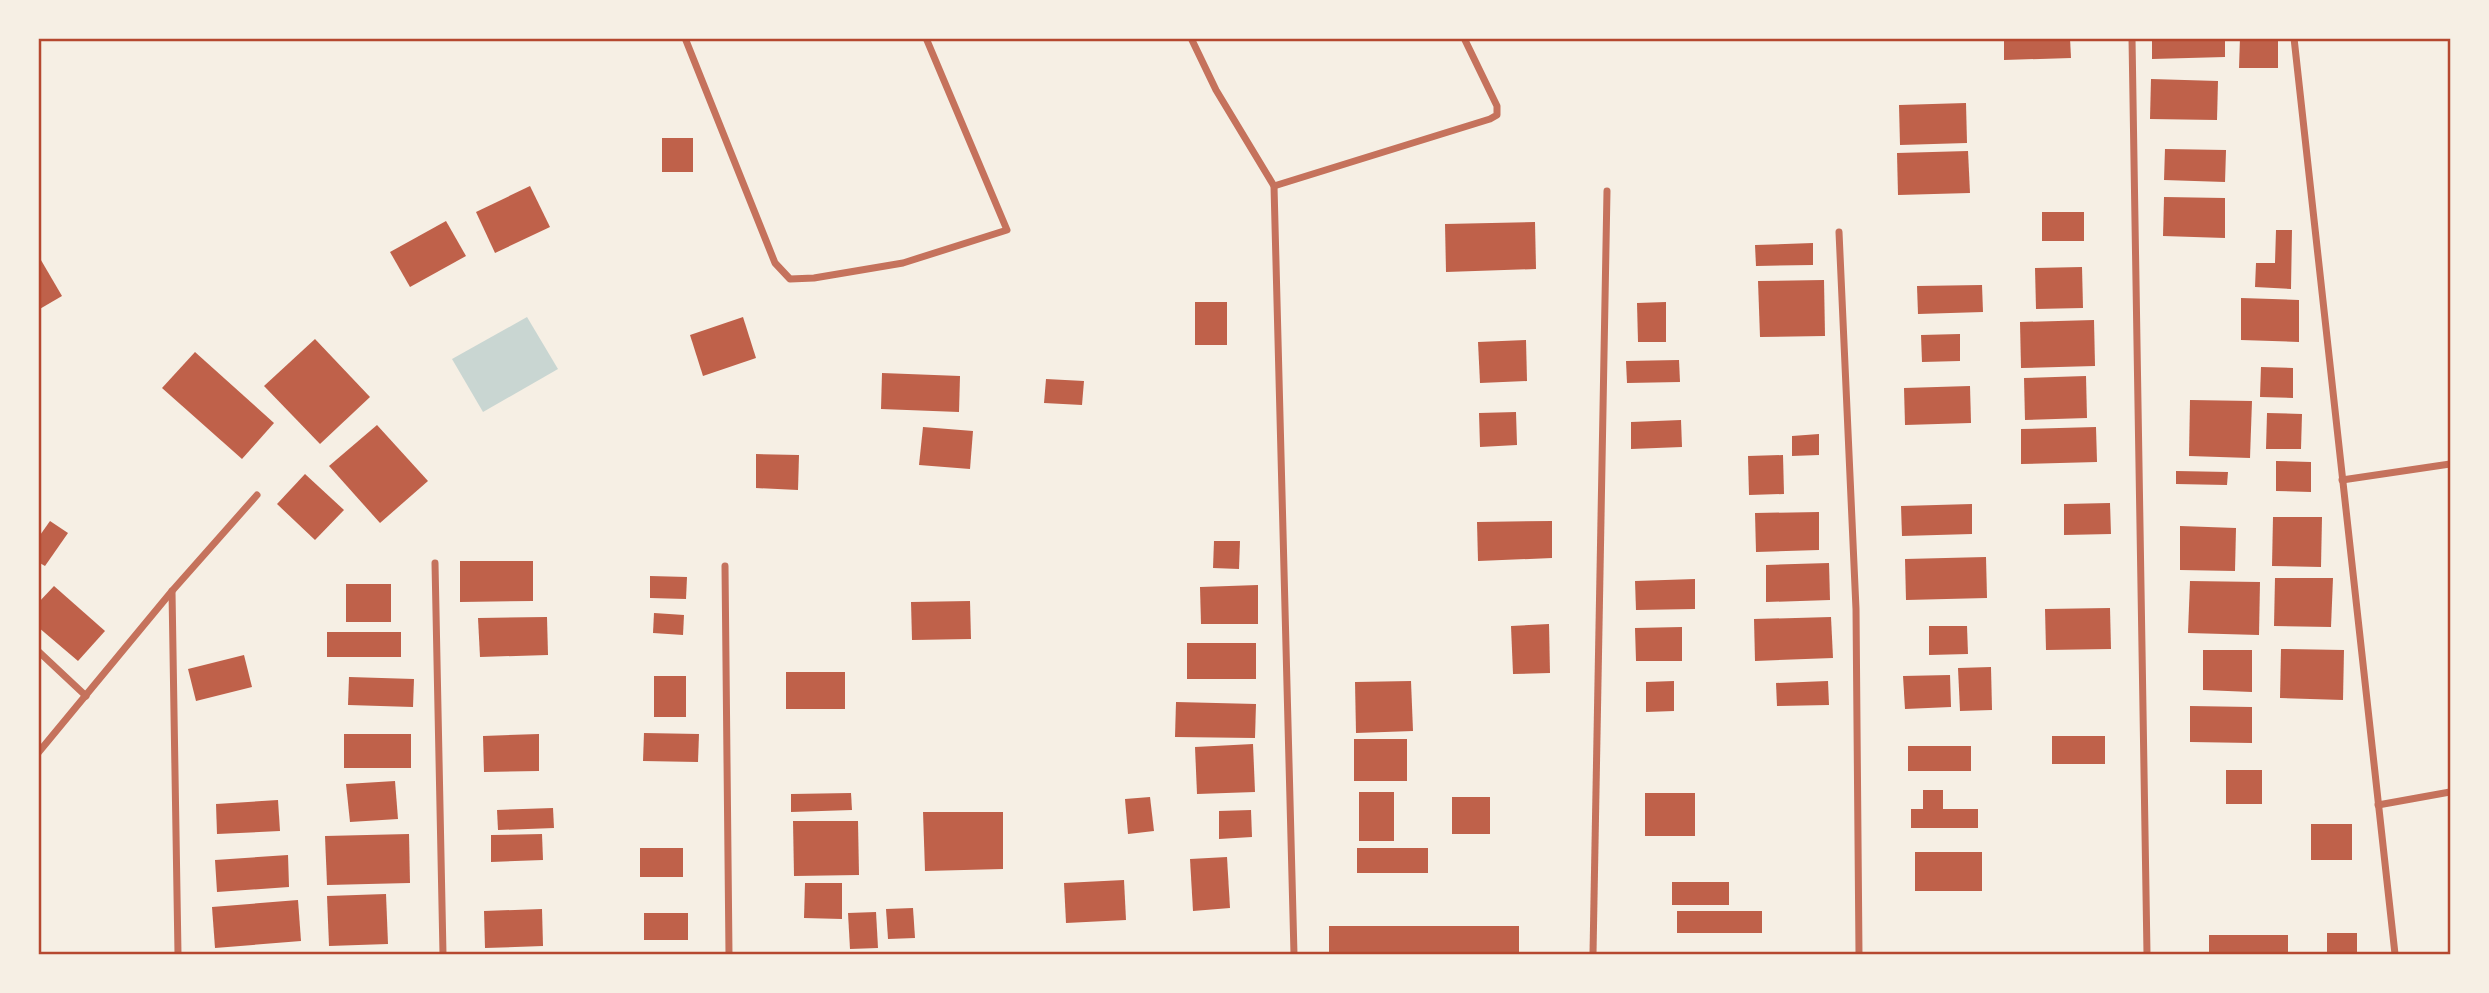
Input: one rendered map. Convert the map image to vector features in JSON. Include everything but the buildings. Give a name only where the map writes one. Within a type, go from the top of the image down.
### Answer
[{"type":"street","points":[[685,38],[775,263],[789,279],[814,278],[903,263],[1007,230],[926,38]]},
{"type":"street","points":[[1191,38],[1216,90],[1274,186],[1294,954]]},
{"type":"street","points":[[1274,186],[1497,115],[1497,106],[1464,38]]},
{"type":"street","points":[[2132,38],[2147,954]]},
{"type":"street","points":[[2294,38],[2395,954]]},
{"type":"street","points":[[1593,954],[1607,191]]},
{"type":"street","points":[[1839,232],[1856,608],[1860,954]]},
{"type":"street","points":[[2342,480],[2451,464]]},
{"type":"street","points":[[38,753],[172,591],[257,495]]},
{"type":"street","points":[[435,563],[443,954]]},
{"type":"street","points":[[725,566],[729,954]]},
{"type":"street","points":[[172,591],[178,954]]},
{"type":"street","points":[[38,651],[86,696]]},
{"type":"street","points":[[2378,805],[2451,792]]},
{"type":"shaded area","points":[[527,317],[558,369],[483,412],[452,359]]}]
